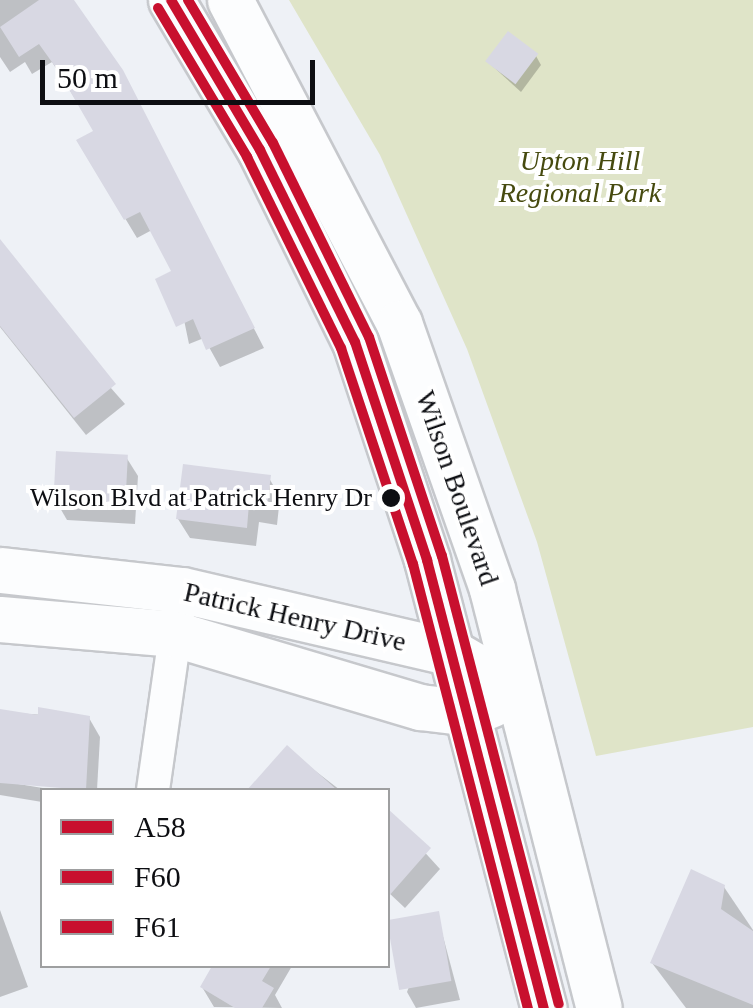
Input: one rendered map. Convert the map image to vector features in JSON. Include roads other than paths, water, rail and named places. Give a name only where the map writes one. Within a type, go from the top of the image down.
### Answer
[{"type":"main road","name":"Wilson Boulevard","points":[[171,0],[260,150],[355,342],[453,653],[544,1008]]},
{"type":"main road","name":"Wilson Boulevard","points":[[230,0],[399,323],[522,692],[598,1008]]},
{"type":"main road","name":"Patrick Henry Drive","points":[[0,570],[182,590],[453,653],[522,692]]},
{"type":"main road","name":"Patrick Henry Drive","points":[[0,618],[175,634],[420,707],[470,713],[522,692]]},
{"type":"street","points":[[153,788],[182,590]]},
{"type":"place","name":"Wilson Blvd at Patrick Henry Dr","points":[[391,498]]},
{"type":"park label","name":"Upton Hill Regional Park","points":[[580,177]]}]
